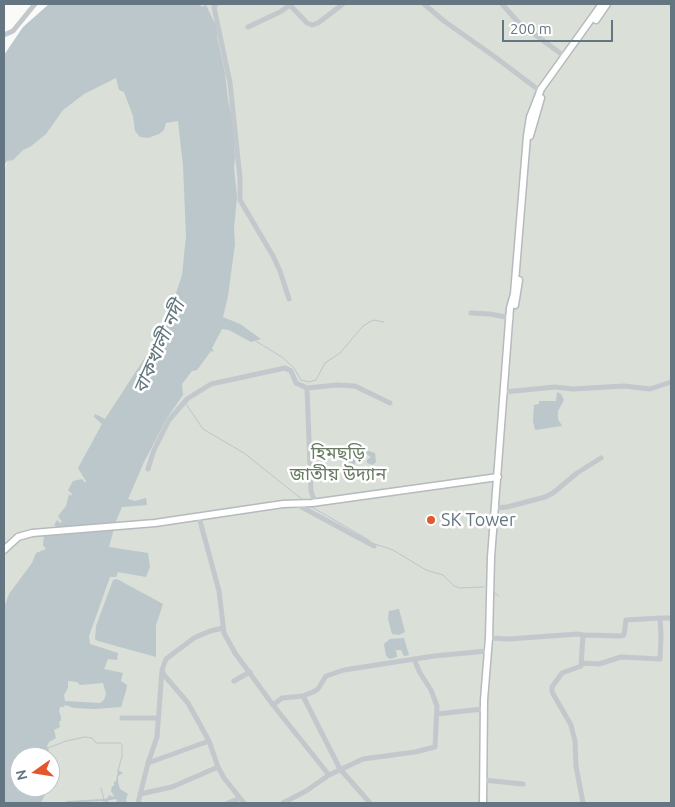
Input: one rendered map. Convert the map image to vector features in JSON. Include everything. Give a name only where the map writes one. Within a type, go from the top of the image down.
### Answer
[{"type":"main road","points":[[483,803],[483,709],[489,638],[491,557],[527,136],[530,118],[540,91],[602,4]]},
{"type":"main road","points":[[511,318],[518,295],[530,137],[542,95],[607,4]]},
{"type":"main road","points":[[4,550],[18,537],[32,533],[155,523],[498,477]]},
{"type":"street","points":[[4,35],[13,31],[35,4]]},
{"type":"street","points":[[216,4],[214,7],[230,83],[240,178],[240,200],[273,256],[289,299]]},
{"type":"street","points":[[248,27],[280,12],[290,4],[307,23],[312,25],[318,23],[343,4]]},
{"type":"street","points":[[424,4],[444,21],[540,91]]},
{"type":"street","points":[[502,4],[518,22],[564,56]]},
{"type":"street","points":[[471,313],[511,318]]},
{"type":"street","points":[[148,469],[154,450],[170,420],[187,400],[210,384],[285,368],[291,371],[296,383],[308,388],[337,385],[355,386],[390,403]]},
{"type":"street","points":[[504,392],[554,387],[573,389],[616,386],[650,389],[671,382]]},
{"type":"street","points":[[308,388],[313,503]]},
{"type":"street","points":[[495,508],[545,497],[601,458]]},
{"type":"street","points":[[296,504],[374,546]]},
{"type":"street","points":[[199,517],[219,591],[223,613],[223,628],[235,653],[273,705],[329,775]]},
{"type":"street","points":[[583,803],[576,766],[575,741],[571,725],[552,692],[552,686],[562,673],[582,664],[599,664],[621,657],[660,659],[660,618]]},
{"type":"street","points":[[489,638],[509,639],[578,634],[620,636],[624,635],[626,620],[671,618]]},
{"type":"street","points":[[138,803],[157,737],[162,670],[166,659],[194,638],[210,630],[223,628]]},
{"type":"street","points":[[582,664],[583,635]]},
{"type":"street","points":[[273,705],[282,698],[303,696],[318,689],[326,676],[332,674],[356,668],[414,659],[487,650]]},
{"type":"street","points":[[283,803],[306,791],[329,775],[363,759],[415,752],[435,747],[437,706],[431,690],[414,659]]},
{"type":"street","points":[[162,670],[164,675],[188,703],[209,740],[218,767],[224,778],[242,801],[228,803]]},
{"type":"street","points":[[234,681],[250,672]]},
{"type":"street","points":[[303,696],[340,770],[370,803]]},
{"type":"street","points":[[437,714],[483,709]]},
{"type":"street","points":[[122,718],[158,718]]},
{"type":"street","points":[[148,763],[209,740]]},
{"type":"street","points":[[140,794],[172,786],[218,767]]},
{"type":"street","points":[[483,780],[523,784]]},
{"type":"green space","name":"হিমছড়ি জাতীয় উদ্যান","points":[[138,4],[671,4],[671,803],[4,803],[4,170],[13,143]]},
{"type":"water","name":"বাকখালী নদী","points":[[49,4],[199,4],[202,7],[206,5],[218,30],[217,36],[233,123],[235,157],[234,168],[237,197],[234,229],[235,244],[228,296],[223,317],[240,324],[261,339],[251,342],[229,330],[222,329],[212,348],[214,352],[211,351],[197,370],[192,371],[182,384],[183,395],[167,418],[144,462],[128,499],[135,501],[146,498],[147,505],[122,507],[109,547],[148,553],[150,567],[146,577],[118,572],[116,577],[110,577],[89,636],[90,644],[118,653],[117,660],[108,659],[104,669],[123,673],[121,681],[127,685],[126,691],[121,707],[95,709],[74,708],[65,705],[60,707],[60,727],[54,730],[56,738],[49,742],[47,747],[10,747],[10,797],[44,797],[41,803],[4,803],[4,608],[9,594],[32,563],[36,553],[46,549],[43,545],[44,535],[55,533],[58,527],[54,525],[57,520],[60,523],[62,522],[58,516],[66,506],[69,494],[71,496],[72,494],[68,490],[73,481],[82,479],[85,483],[86,481],[78,468],[102,424],[94,417],[95,414],[105,419],[157,339],[170,312],[182,275],[186,236],[183,166],[178,121],[166,123],[164,130],[159,134],[148,138],[140,137],[135,131],[133,116],[124,92],[119,90],[116,78],[84,94],[63,110],[46,134],[30,147],[23,150],[13,160],[7,161],[4,166],[4,55],[23,27]],"holes":[[[68,681],[77,682],[80,685],[103,683],[106,694],[104,700],[100,703],[65,701],[64,695],[68,688]]]},
{"type":"water","points":[[557,392],[561,394],[564,400],[558,411],[558,419],[562,426],[535,430],[533,421],[534,405],[539,404],[539,401],[556,401]]},
{"type":"water","points":[[356,451],[375,453],[376,462],[373,465],[367,463],[367,460],[371,457],[366,454],[356,460],[354,467],[348,466],[347,462],[351,454]]},
{"type":"water","points":[[117,579],[163,604],[156,625],[156,657],[95,639],[96,626],[113,580]]},
{"type":"water","points":[[399,609],[405,632],[399,635],[392,634],[388,619],[389,611]]},
{"type":"water","points":[[404,638],[409,655],[404,656],[401,650],[396,650],[397,657],[390,659],[386,656],[384,644],[390,639]]},
{"type":"water","points":[[118,770],[123,773],[118,776],[118,782],[120,789],[128,794],[127,803],[116,803],[117,800],[115,799],[107,801],[110,803],[101,801],[63,803],[67,801],[104,799],[108,798],[109,795],[113,797],[111,791],[116,781]]},
{"type":"waterway","points":[[254,340],[282,357],[294,368],[301,380],[309,382],[316,380],[325,363],[340,353],[363,326],[373,320],[384,322]]},
{"type":"waterway","points":[[186,404],[203,429],[244,453],[303,500]]},
{"type":"waterway","points":[[310,506],[369,540]]},
{"type":"waterway","points":[[375,544],[393,550],[426,570],[443,575],[454,586],[460,588],[484,587]]},
{"type":"waterway","points":[[493,592],[499,596]]},
{"type":"waterway","points":[[51,747],[85,737],[92,738],[96,743],[120,743],[122,745],[122,756],[118,771]]},
{"type":"waterway","points":[[101,788],[104,800]]},
{"type":"place","name":"SK Tower","points":[[431,520]]}]
